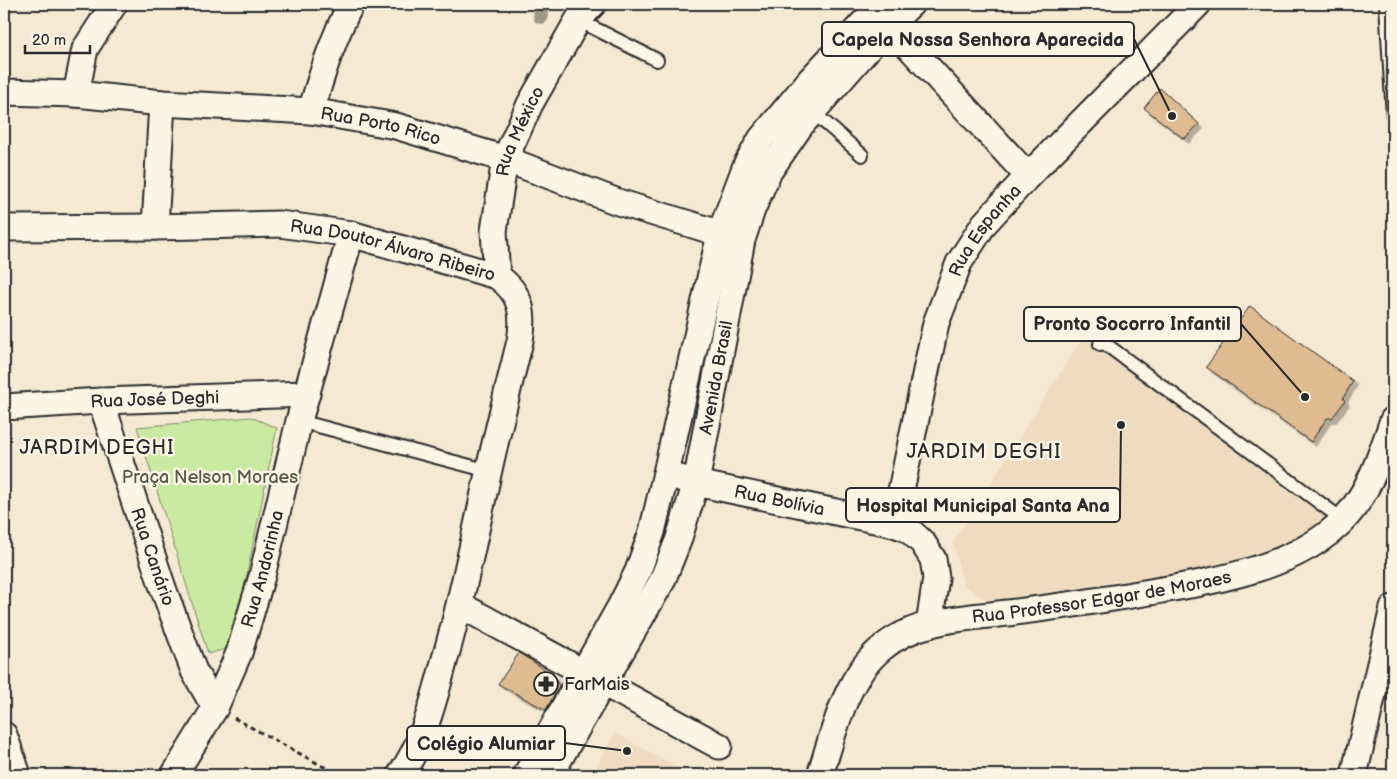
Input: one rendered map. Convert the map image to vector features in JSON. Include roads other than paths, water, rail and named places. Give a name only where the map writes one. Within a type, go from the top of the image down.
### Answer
[{"type":"street","points":[[76,94],[85,49],[114,4]]},
{"type":"street","points":[[311,111],[324,66],[339,27],[351,4]]},
{"type":"street","name":"Avenida Brasil","points":[[550,775],[594,678],[652,532],[666,473],[731,237],[746,165],[761,139],[810,80],[885,15],[911,4]]},
{"type":"street","name":"Rua Espanha","points":[[894,524],[936,323],[959,263],[984,224],[1028,176],[1198,4]]},
{"type":"street","name":"Rua México","points":[[497,276],[494,231],[505,159],[530,104],[585,12]]},
{"type":"street","points":[[885,15],[1028,176]]},
{"type":"street","name":"Avenida Brasil","points":[[526,775],[662,581],[678,541],[696,483],[731,237],[752,210],[768,173],[801,125],[813,112],[885,15]]},
{"type":"street","name":"Rua Porto Rico","points":[[4,92],[76,94],[162,103],[311,111],[396,126],[505,159],[618,202],[731,237]]},
{"type":"street","points":[[155,227],[162,103]]},
{"type":"street","name":"Rua Doutor Álvaro Ribeiro","points":[[4,228],[279,224],[351,234],[497,276],[509,285],[521,309],[523,324],[460,605],[439,681],[422,732],[407,766],[400,775]]},
{"type":"street","name":"Rua Andorinha","points":[[174,775],[215,708],[239,652],[262,576],[299,421],[351,234]]},
{"type":"street","name":"Rua José Deghi","points":[[4,407],[101,401],[307,394]]},
{"type":"street","name":"Rua Canário","points":[[101,401],[163,588],[194,672],[215,708]]},
{"type":"street","name":"Rua Professor Edgar de Moraes","points":[[820,775],[845,700],[859,674],[881,648],[903,634],[950,619],[1073,605],[1214,581],[1271,563],[1312,546],[1343,520],[1364,492],[1375,469],[1393,420]]},
{"type":"street","name":"Rua Bolívia","points":[[666,473],[696,483],[894,524],[908,529],[923,543],[933,559],[936,578],[929,626]]},
{"type":"street","points":[[460,605],[719,746]]},
{"type":"street","points":[[1354,775],[1393,608]]},
{"type":"street","points":[[4,735],[18,775]]},
{"type":"lane","points":[[1386,4],[1393,116]]},
{"type":"lane","points":[[585,12],[657,60]]},
{"type":"lane","points":[[813,112],[862,155]]},
{"type":"lane","points":[[1100,344],[1104,343],[1343,520]]},
{"type":"lane","points":[[299,421],[489,471]]},
{"type":"place","name":"Capela Nossa Senhora Aparecida","points":[[1172,116]]},
{"type":"place","name":"Pronto Socorro Infantil","points":[[1305,397]]},
{"type":"place","name":"Hospital Municipal Santa Ana","points":[[1121,425]]},
{"type":"place","name":"FarMais","points":[[546,684]]},
{"type":"place","name":"Colégio Alumiar","points":[[627,751]]},
{"type":"district","name":"JARDIM DEGHI","points":[[97,448]]},
{"type":"district","name":"JARDIM DEGHI","points":[[984,452]]},
{"type":"park label","name":"Praça Nelson Moraes","points":[[210,477]]}]
